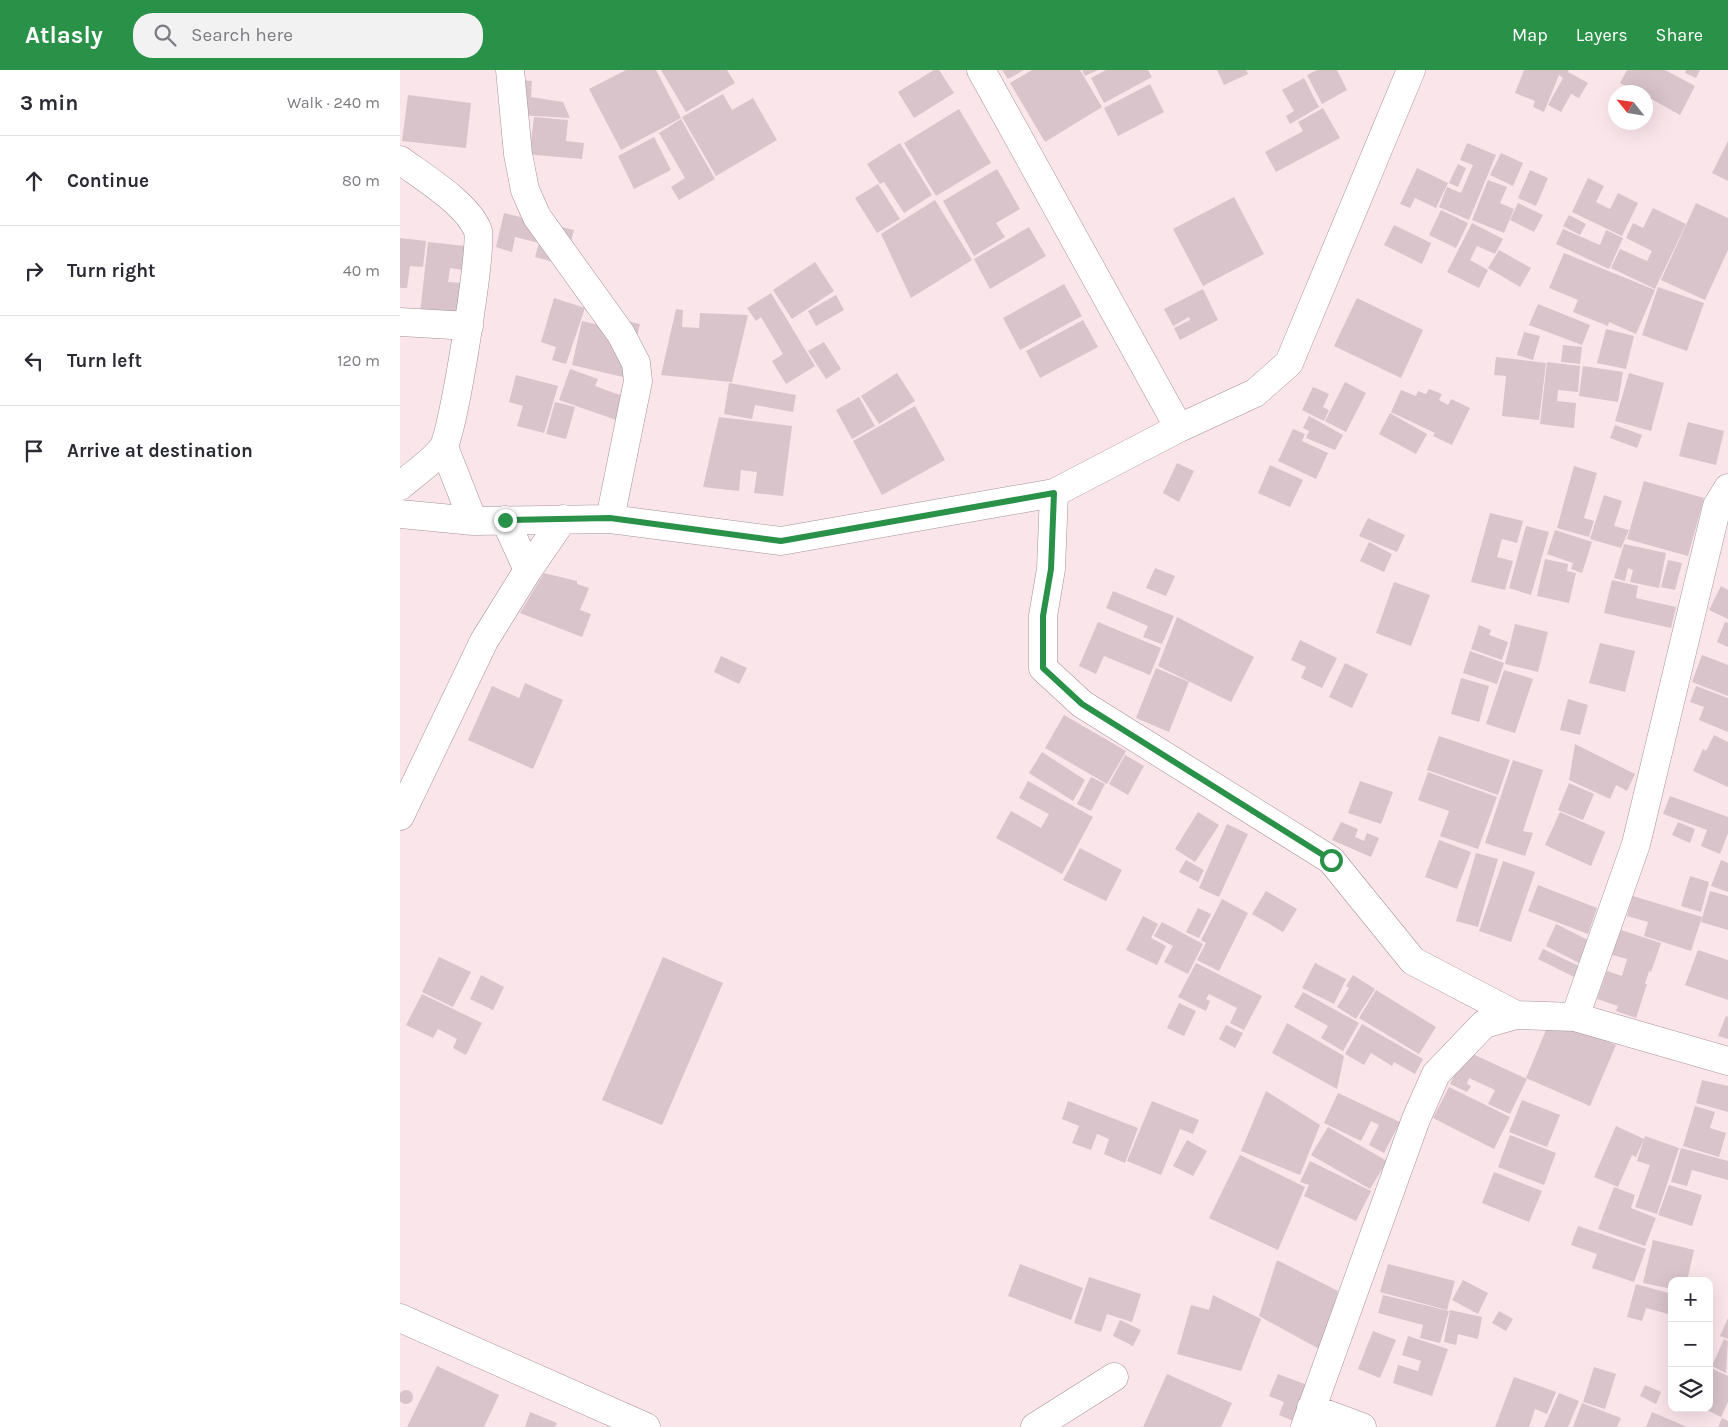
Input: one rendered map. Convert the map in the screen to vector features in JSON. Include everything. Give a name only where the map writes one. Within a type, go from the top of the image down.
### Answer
[{"type":"street","points":[[510,70],[518,154],[529,199],[537,217],[621,334],[636,363],[638,381],[610,518]]},
{"type":"street","points":[[980,70],[1179,428]]},
{"type":"street","points":[[400,514],[472,521],[610,518],[781,541],[1054,493],[1179,428],[1254,394],[1289,363],[1411,70]]},
{"type":"street","points":[[400,160],[468,215],[479,232],[469,326],[458,399],[444,447],[400,486]]},
{"type":"street","points":[[400,322],[469,326]]},
{"type":"street","points":[[444,447],[472,521]]},
{"type":"street","points":[[1574,1017],[1636,844],[1717,506],[1728,488]]},
{"type":"street","points":[[1054,493],[1051,569],[1043,616],[1043,668],[1082,704],[1331,860],[1413,961],[1516,1015]]},
{"type":"street","points":[[400,816],[484,641],[528,570],[563,519]]},
{"type":"street","points":[[505,520],[528,570]]},
{"type":"street","points":[[1362,1427],[1308,1417],[1416,1119],[1436,1074],[1484,1024],[1516,1015],[1574,1017],[1728,1061]]},
{"type":"street","points":[[400,1318],[646,1427]]},
{"type":"street","points":[[1035,1427],[1114,1377]]},
{"type":"building","points":[[626,70],[656,70],[681,118],[621,150],[589,89]]},
{"type":"building","points":[[661,70],[727,70],[735,83],[686,112]]},
{"type":"building","points":[[934,70],[939,70],[954,93],[914,118],[898,92]]},
{"type":"building","points":[[1002,70],[1024,70],[1008,79]]},
{"type":"building","points":[[1032,70],[1080,70],[1102,107],[1045,142],[1010,83]]},
{"type":"building","points":[[1082,70],[1098,70],[1085,76]]},
{"type":"building","points":[[1106,70],[1148,70],[1152,77],[1104,103],[1091,78]]},
{"type":"building","points":[[1217,70],[1246,70],[1248,74],[1224,85]]},
{"type":"building","points":[[1317,70],[1337,70],[1347,90],[1322,104],[1307,75]]},
{"type":"building","points":[[1524,70],[1569,70],[1568,72],[1588,83],[1579,98],[1571,94],[1561,112],[1548,105],[1563,78],[1559,75],[1544,112],[1533,107],[1535,101],[1515,93]]},
{"type":"building","points":[[1627,70],[1665,70],[1695,86],[1680,115],[1653,100],[1653,85],[1624,85],[1620,83]]},
{"type":"building","points":[[1686,70],[1700,70],[1696,78],[1685,73]]},
{"type":"building","points":[[1304,78],[1319,107],[1290,124],[1286,116],[1294,111],[1282,90]]},
{"type":"building","points":[[521,80],[532,81],[531,97],[563,102],[570,118],[519,115]]},
{"type":"building","points":[[1150,84],[1164,112],[1118,136],[1104,108]]},
{"type":"building","points":[[723,94],[732,110],[753,98],[777,140],[716,176],[682,117]]},
{"type":"building","points":[[408,95],[471,103],[466,148],[402,141]]},
{"type":"building","points":[[1323,108],[1340,138],[1276,172],[1265,152],[1303,131],[1298,122]]},
{"type":"building","points":[[959,109],[991,163],[936,196],[904,143]]},
{"type":"building","points":[[534,117],[568,120],[566,141],[584,143],[582,159],[513,153],[515,139],[531,141]]},
{"type":"building","points":[[681,119],[715,179],[679,200],[671,187],[685,178],[659,133]]},
{"type":"building","points":[[654,137],[671,170],[634,189],[618,156]]},
{"type":"building","points":[[1728,141],[1728,181],[1712,173]]},
{"type":"building","points":[[900,143],[932,195],[904,213],[884,182],[880,184],[867,164]]},
{"type":"building","points":[[1467,143],[1496,155],[1469,220],[1439,207],[1447,187],[1461,193],[1473,165],[1460,160]]},
{"type":"building","points":[[1501,153],[1523,163],[1513,186],[1490,175]]},
{"type":"building","points":[[1458,164],[1466,168],[1458,187],[1449,183]]},
{"type":"building","points":[[1417,168],[1448,183],[1436,208],[1415,198],[1410,208],[1400,204]]},
{"type":"building","points":[[997,169],[1020,209],[996,223],[1005,237],[974,256],[943,201]]},
{"type":"building","points":[[1530,170],[1548,178],[1536,206],[1518,198]]},
{"type":"building","points":[[1588,178],[1604,186],[1596,202],[1610,209],[1618,193],[1638,203],[1622,236],[1572,212]]},
{"type":"building","points":[[1488,180],[1507,187],[1500,203],[1514,209],[1504,233],[1472,220]]},
{"type":"building","points":[[878,184],[900,219],[877,233],[855,198]]},
{"type":"building","points":[[1234,197],[1264,254],[1203,286],[1173,229]]},
{"type":"building","points":[[935,200],[972,260],[911,298],[881,234]]},
{"type":"building","points":[[1518,203],[1543,215],[1534,232],[1510,220]]},
{"type":"building","points":[[1696,203],[1728,218],[1728,250],[1705,300],[1661,280]]},
{"type":"building","points":[[1653,208],[1686,224],[1655,289],[1611,268],[1620,249],[1647,261],[1652,251],[1626,238],[1633,223],[1643,228]]},
{"type":"building","points":[[1441,210],[1468,223],[1456,248],[1429,235]]},
{"type":"building","points":[[504,213],[574,230],[565,265],[535,257],[539,243],[515,237],[512,252],[496,247]]},
{"type":"building","points":[[1569,215],[1586,224],[1580,235],[1563,226]]},
{"type":"building","points":[[1472,223],[1503,239],[1495,254],[1477,246],[1470,260],[1488,270],[1479,288],[1447,272]]},
{"type":"building","points":[[1394,225],[1431,243],[1422,264],[1384,245]]},
{"type":"building","points":[[1029,227],[1046,256],[990,289],[974,259]]},
{"type":"building","points":[[1563,229],[1600,245],[1606,230],[1623,238],[1609,269],[1556,244]]},
{"type":"building","points":[[400,238],[426,241],[423,267],[410,266],[407,288],[400,288]]},
{"type":"building","points":[[428,242],[465,246],[463,270],[450,268],[448,282],[461,283],[458,316],[420,313]]},
{"type":"building","points":[[1499,250],[1531,268],[1520,287],[1488,268]]},
{"type":"building","points":[[1564,253],[1655,290],[1636,334],[1609,322],[1608,326],[1573,312],[1578,300],[1549,288]]},
{"type":"building","points":[[815,262],[834,291],[792,319],[773,290]]},
{"type":"building","points":[[1064,284],[1082,316],[1020,350],[1003,318]]},
{"type":"building","points":[[1658,287],[1704,303],[1687,351],[1642,335]]},
{"type":"building","points":[[1203,289],[1218,320],[1180,340],[1174,328],[1190,320],[1189,317],[1173,326],[1164,309]]},
{"type":"building","points":[[771,293],[815,366],[786,384],[772,361],[783,354],[761,317],[756,321],[747,308]]},
{"type":"building","points":[[836,295],[844,310],[816,326],[808,311]]},
{"type":"building","points":[[554,298],[585,308],[566,364],[552,360],[556,347],[541,342]]},
{"type":"building","points":[[1357,298],[1423,330],[1401,378],[1334,346]]},
{"type":"building","points":[[1538,304],[1590,325],[1582,345],[1529,325]]},
{"type":"building","points":[[676,309],[683,310],[682,327],[699,328],[700,313],[748,315],[732,382],[661,375]]},
{"type":"building","points":[[618,319],[640,324],[627,378],[572,365],[582,321],[616,329]]},
{"type":"building","points":[[1083,320],[1098,347],[1040,378],[1026,351]]},
{"type":"building","points":[[1606,329],[1634,336],[1626,369],[1597,363]]},
{"type":"building","points":[[1524,332],[1540,336],[1533,360],[1517,355]]},
{"type":"building","points":[[824,342],[841,369],[826,379],[808,351]]},
{"type":"building","points":[[1563,345],[1582,347],[1580,364],[1561,362]]},
{"type":"building","points":[[1496,357],[1546,363],[1539,420],[1502,416],[1506,376],[1494,375]]},
{"type":"building","points":[[1547,362],[1580,366],[1578,392],[1558,390],[1557,401],[1576,403],[1574,428],[1540,424]]},
{"type":"building","points":[[1583,366],[1623,372],[1618,402],[1579,396]]},
{"type":"building","points":[[570,369],[598,379],[595,386],[628,398],[619,421],[559,400]]},
{"type":"building","points":[[897,373],[915,401],[879,424],[861,396]]},
{"type":"building","points":[[1629,373],[1664,383],[1651,431],[1615,421]]},
{"type":"building","points":[[516,375],[558,386],[544,433],[517,426],[523,406],[509,402]]},
{"type":"building","points":[[1345,382],[1366,393],[1346,432],[1325,421]]},
{"type":"building","points":[[729,383],[796,395],[793,412],[755,405],[752,419],[724,414]]},
{"type":"building","points":[[1313,387],[1329,394],[1323,407],[1329,410],[1324,421],[1302,410]]},
{"type":"building","points":[[1429,389],[1442,394],[1439,400],[1448,405],[1451,399],[1470,408],[1452,445],[1433,436],[1435,433],[1391,412],[1401,390],[1416,396],[1418,391],[1426,394]]},
{"type":"building","points":[[859,397],[875,426],[852,439],[836,410]]},
{"type":"building","points":[[555,402],[575,407],[566,439],[546,434]]},
{"type":"building","points":[[915,406],[945,460],[882,495],[853,441]]},
{"type":"building","points":[[1390,413],[1427,434],[1416,454],[1379,434]]},
{"type":"building","points":[[1309,416],[1343,435],[1335,450],[1306,438],[1309,431],[1303,428]]},
{"type":"building","points":[[719,417],[792,426],[783,496],[754,493],[757,472],[741,470],[739,491],[703,487]]},
{"type":"building","points":[[1688,422],[1724,431],[1716,465],[1679,456]]},
{"type":"building","points":[[1615,425],[1642,435],[1637,448],[1610,438]]},
{"type":"building","points":[[1293,429],[1305,434],[1302,441],[1328,453],[1316,479],[1278,461]]},
{"type":"building","points":[[1177,463],[1194,471],[1179,502],[1163,493]]},
{"type":"building","points":[[1270,465],[1303,480],[1290,507],[1258,493]]},
{"type":"building","points":[[1574,466],[1597,473],[1584,518],[1594,521],[1589,537],[1557,528]]},
{"type":"building","points":[[1644,481],[1704,498],[1688,556],[1627,539]]},
{"type":"building","points":[[1604,495],[1622,501],[1614,526],[1629,530],[1621,548],[1590,539]]},
{"type":"building","points":[[1490,513],[1523,521],[1517,543],[1502,539],[1497,557],[1513,561],[1505,590],[1471,582]]},
{"type":"building","points":[[1368,518],[1405,535],[1397,552],[1359,536]]},
{"type":"building","points":[[1526,526],[1549,532],[1531,595],[1509,588]]},
{"type":"building","points":[[1555,530],[1592,542],[1582,573],[1571,569],[1573,563],[1547,554]]},
{"type":"building","points":[[1369,542],[1392,554],[1384,572],[1360,561]]},
{"type":"building","points":[[1624,544],[1666,553],[1659,588],[1630,582],[1633,570],[1628,568],[1625,581],[1614,578]]},
{"type":"building","points":[[1545,559],[1568,564],[1567,571],[1576,573],[1569,603],[1537,596]]},
{"type":"building","points":[[1668,560],[1682,563],[1675,590],[1661,587]]},
{"type":"building","points":[[1155,568],[1175,576],[1166,596],[1146,588]]},
{"type":"building","points":[[544,573],[577,581],[577,584],[589,588],[580,610],[591,614],[582,637],[520,613]]},
{"type":"building","points":[[1612,580],[1638,586],[1636,598],[1676,607],[1671,628],[1604,613]]},
{"type":"building","points":[[1394,582],[1430,595],[1411,646],[1376,633]]},
{"type":"building","points":[[1721,586],[1728,590],[1728,619],[1709,610]]},
{"type":"building","points":[[1113,591],[1174,616],[1162,644],[1143,637],[1148,626],[1106,608]]},
{"type":"building","points":[[1177,617],[1254,657],[1231,702],[1158,666]]},
{"type":"building","points":[[1098,622],[1161,648],[1150,675],[1104,656],[1096,674],[1079,666]]},
{"type":"building","points":[[1725,622],[1728,623],[1728,647],[1717,642]]},
{"type":"building","points":[[1515,624],[1548,632],[1538,672],[1505,664]]},
{"type":"building","points":[[1479,625],[1491,630],[1489,635],[1508,642],[1502,660],[1471,649]]},
{"type":"building","points":[[1300,640],[1337,658],[1322,688],[1301,678],[1306,667],[1291,660]]},
{"type":"building","points":[[1600,643],[1635,651],[1625,692],[1589,683]]},
{"type":"building","points":[[1470,651],[1504,663],[1497,684],[1463,673]]},
{"type":"building","points":[[1702,655],[1728,665],[1728,696],[1692,682]]},
{"type":"building","points":[[721,656],[747,668],[739,684],[714,672]]},
{"type":"building","points":[[1345,663],[1368,674],[1352,708],[1329,697]]},
{"type":"building","points":[[1156,668],[1189,682],[1169,732],[1136,718]]},
{"type":"building","points":[[1504,670],[1533,679],[1515,733],[1486,724]]},
{"type":"building","points":[[1461,678],[1489,686],[1479,722],[1451,714]]},
{"type":"building","points":[[525,683],[563,700],[533,769],[468,740],[492,686],[519,698]]},
{"type":"building","points":[[1696,686],[1728,698],[1728,732],[1699,720],[1704,707],[1690,702]]},
{"type":"building","points":[[1568,699],[1588,705],[1580,735],[1560,730]]},
{"type":"building","points":[[1064,715],[1126,751],[1107,784],[1045,748]]},
{"type":"building","points":[[1714,735],[1728,742],[1728,787],[1693,771],[1703,749],[1706,751]]},
{"type":"building","points":[[1439,736],[1510,760],[1498,795],[1427,770]]},
{"type":"building","points":[[1575,744],[1635,774],[1627,791],[1616,785],[1610,799],[1569,780]]},
{"type":"building","points":[[1042,752],[1085,780],[1073,801],[1029,773]]},
{"type":"building","points":[[1125,755],[1144,766],[1128,795],[1109,784]]},
{"type":"building","points":[[1513,760],[1543,770],[1523,831],[1533,833],[1525,856],[1485,843]]},
{"type":"building","points":[[1428,772],[1497,797],[1478,849],[1440,836],[1449,811],[1418,800]]},
{"type":"building","points":[[1091,777],[1105,784],[1091,811],[1077,804]]},
{"type":"building","points":[[1028,781],[1093,817],[1062,874],[996,838],[1011,811],[1041,828],[1049,814],[1019,798]]},
{"type":"building","points":[[1360,781],[1393,792],[1381,824],[1348,813]]},
{"type":"building","points":[[1569,783],[1594,794],[1583,820],[1558,810]]},
{"type":"building","points":[[1670,796],[1728,817],[1728,833],[1720,854],[1701,846],[1707,830],[1663,814]]},
{"type":"building","points":[[1198,812],[1219,825],[1195,862],[1175,849]]},
{"type":"building","points":[[1560,812],[1605,832],[1591,866],[1545,845]]},
{"type":"building","points":[[1341,822],[1358,829],[1355,837],[1364,841],[1367,833],[1379,838],[1371,857],[1332,840]]},
{"type":"building","points":[[1678,822],[1695,829],[1690,843],[1672,835]]},
{"type":"building","points":[[1227,824],[1248,834],[1219,897],[1199,888]]},
{"type":"building","points":[[1439,840],[1471,852],[1457,889],[1425,877]]},
{"type":"building","points":[[1080,848],[1122,870],[1106,901],[1063,880]]},
{"type":"building","points":[[1476,853],[1498,859],[1478,927],[1456,921]]},
{"type":"building","points":[[1186,860],[1204,870],[1198,882],[1179,872]]},
{"type":"building","points":[[1721,860],[1728,863],[1728,892],[1711,886]]},
{"type":"building","points":[[1503,861],[1535,872],[1511,942],[1479,931]]},
{"type":"building","points":[[1690,876],[1709,882],[1701,912],[1681,906]]},
{"type":"building","points":[[1538,885],[1597,908],[1588,934],[1528,911]]},
{"type":"building","points":[[1266,891],[1297,909],[1283,932],[1252,914]]},
{"type":"building","points":[[1710,891],[1728,896],[1728,930],[1701,922]]},
{"type":"building","points":[[1633,896],[1702,917],[1691,951],[1644,936],[1648,922],[1627,916]]},
{"type":"building","points":[[1222,899],[1248,913],[1219,971],[1197,960],[1206,943],[1201,940]]},
{"type":"building","points":[[1198,908],[1211,914],[1199,938],[1186,932]]},
{"type":"building","points":[[1143,916],[1158,924],[1151,938],[1166,946],[1157,965],[1126,950]]},
{"type":"building","points":[[1162,922],[1203,944],[1188,974],[1164,962],[1173,946],[1154,936]]},
{"type":"building","points":[[1556,924],[1592,942],[1581,964],[1546,946]]},
{"type":"building","points":[[1621,930],[1661,943],[1651,972],[1649,971],[1645,984],[1647,984],[1636,1018],[1616,1011],[1618,1006],[1597,999],[1607,971],[1622,976],[1627,959],[1612,955]]},
{"type":"building","points":[[1543,949],[1581,967],[1576,978],[1538,959]]},
{"type":"building","points":[[1698,950],[1728,960],[1728,1000],[1685,985]]},
{"type":"building","points":[[439,957],[471,972],[453,1007],[422,992]]},
{"type":"building","points":[[663,957],[723,983],[662,1125],[602,1100]]},
{"type":"building","points":[[1196,963],[1262,996],[1244,1030],[1230,1023],[1237,1008],[1209,994],[1206,999],[1210,1001],[1206,1011],[1178,997]]},
{"type":"building","points":[[1315,963],[1346,979],[1334,1004],[1302,988]]},
{"type":"building","points":[[481,975],[504,987],[493,1010],[470,999]]},
{"type":"building","points":[[1353,975],[1375,989],[1356,1019],[1337,1007],[1349,988],[1346,986]]},
{"type":"building","points":[[1376,990],[1436,1027],[1419,1054],[1359,1018]]},
{"type":"building","points":[[1303,992],[1359,1023],[1343,1051],[1321,1038],[1328,1026],[1294,1007]]},
{"type":"building","points":[[422,994],[482,1023],[466,1055],[453,1048],[457,1039],[438,1029],[433,1038],[406,1025]]},
{"type":"building","points":[[1179,1003],[1196,1011],[1184,1036],[1167,1028]]},
{"type":"building","points":[[1726,1016],[1728,1017],[1728,1039],[1718,1036]]},
{"type":"building","points":[[1551,1018],[1616,1045],[1590,1106],[1526,1078]]},
{"type":"building","points":[[1287,1023],[1344,1056],[1337,1089],[1272,1053]]},
{"type":"building","points":[[1362,1024],[1423,1059],[1415,1074],[1394,1062],[1392,1066],[1371,1053],[1364,1065],[1345,1054]]},
{"type":"building","points":[[1226,1025],[1243,1033],[1235,1048],[1219,1039]]},
{"type":"building","points":[[1466,1051],[1527,1079],[1510,1114],[1488,1104],[1495,1090],[1469,1078],[1467,1084],[1471,1086],[1467,1092],[1450,1084]]},
{"type":"building","points":[[1702,1080],[1728,1086],[1728,1112],[1696,1103]]},
{"type":"building","points":[[1449,1087],[1510,1117],[1494,1149],[1433,1118]]},
{"type":"building","points":[[1266,1091],[1320,1125],[1300,1175],[1241,1151]]},
{"type":"building","points":[[1338,1093],[1400,1122],[1384,1153],[1369,1145],[1379,1125],[1371,1121],[1361,1141],[1324,1123]]},
{"type":"building","points":[[1522,1100],[1560,1115],[1547,1147],[1509,1132]]},
{"type":"building","points":[[1068,1101],[1138,1128],[1125,1163],[1104,1154],[1109,1139],[1097,1134],[1091,1150],[1072,1143],[1079,1126],[1062,1119]]},
{"type":"building","points":[[1152,1101],[1199,1120],[1193,1134],[1180,1129],[1161,1175],[1127,1161]]},
{"type":"building","points":[[1695,1106],[1715,1112],[1710,1128],[1726,1133],[1719,1157],[1683,1146]]},
{"type":"building","points":[[1616,1126],[1644,1139],[1636,1157],[1632,1155],[1618,1187],[1594,1177]]},
{"type":"building","points":[[1328,1127],[1387,1161],[1370,1189],[1311,1155]]},
{"type":"building","points":[[1510,1135],[1556,1153],[1544,1185],[1498,1167]]},
{"type":"building","points":[[1645,1136],[1679,1148],[1657,1214],[1635,1207],[1650,1165],[1637,1161]]},
{"type":"building","points":[[1187,1140],[1207,1151],[1193,1176],[1173,1166]]},
{"type":"building","points":[[1681,1148],[1728,1161],[1728,1180],[1692,1170],[1687,1186],[1671,1182]]},
{"type":"building","points":[[1240,1155],[1305,1187],[1278,1250],[1209,1218]]},
{"type":"building","points":[[1310,1161],[1371,1191],[1356,1221],[1304,1196],[1309,1185],[1300,1182]]},
{"type":"building","points":[[1494,1172],[1542,1191],[1529,1222],[1482,1203]]},
{"type":"building","points":[[1669,1185],[1702,1195],[1692,1226],[1658,1215]]},
{"type":"building","points":[[1614,1187],[1635,1195],[1631,1208],[1656,1218],[1645,1246],[1598,1229]]},
{"type":"building","points":[[1578,1226],[1646,1249],[1634,1282],[1592,1268],[1597,1254],[1571,1245]]},
{"type":"building","points":[[1653,1240],[1694,1250],[1688,1277],[1668,1277],[1668,1288],[1643,1283]]},
{"type":"building","points":[[1277,1260],[1338,1291],[1321,1350],[1259,1316]]},
{"type":"building","points":[[1020,1264],[1083,1288],[1071,1320],[1008,1296]]},
{"type":"building","points":[[1388,1264],[1455,1281],[1447,1310],[1380,1292]]},
{"type":"building","points":[[1089,1277],[1141,1294],[1132,1322],[1107,1314],[1101,1332],[1074,1323]]},
{"type":"building","points":[[1463,1280],[1488,1293],[1478,1314],[1452,1300]]},
{"type":"building","points":[[1636,1284],[1668,1293],[1668,1314],[1646,1308],[1642,1321],[1627,1317]]},
{"type":"building","points":[[1213,1295],[1261,1319],[1241,1371],[1177,1354],[1191,1305],[1209,1310]]},
{"type":"building","points":[[1383,1295],[1449,1311],[1440,1343],[1420,1338],[1423,1325],[1378,1313]]},
{"type":"building","points":[[1450,1310],[1482,1317],[1478,1339],[1458,1334],[1456,1345],[1444,1342]]},
{"type":"building","points":[[1499,1311],[1513,1319],[1506,1331],[1492,1323]]},
{"type":"building","points":[[1728,1318],[1728,1339],[1720,1336]]},
{"type":"building","points":[[1120,1320],[1141,1330],[1133,1346],[1113,1336]]},
{"type":"building","points":[[1373,1331],[1396,1340],[1380,1378],[1358,1369]]},
{"type":"building","points":[[1408,1336],[1448,1349],[1432,1396],[1393,1383],[1398,1365],[1418,1371],[1421,1361],[1402,1355]]},
{"type":"building","points":[[1724,1339],[1728,1341],[1726,1373],[1713,1366]]},
{"type":"building","points":[[437,1366],[499,1395],[484,1427],[407,1427]]},
{"type":"building","points":[[1594,1367],[1616,1374],[1605,1409],[1583,1402]]},
{"type":"building","points":[[1713,1369],[1728,1376],[1728,1402],[1721,1417],[1711,1412],[1713,1412]]},
{"type":"building","points":[[1167,1374],[1232,1403],[1221,1427],[1143,1427]]},
{"type":"building","points":[[1278,1374],[1310,1386],[1296,1422],[1279,1415],[1284,1402],[1269,1396]]},
{"type":"building","points":[[1514,1377],[1556,1392],[1547,1414],[1535,1409],[1529,1427],[1495,1427]]},
{"type":"building","points":[[1645,1385],[1661,1392],[1656,1404],[1640,1396]]},
{"type":"building","points":[[403,1390],[409,1390],[413,1397],[409,1404],[403,1404],[399,1400],[399,1394]]},
{"type":"building","points":[[1559,1393],[1579,1401],[1568,1427],[1544,1427]]},
{"type":"building","points":[[1582,1403],[1621,1418],[1617,1427],[1573,1427]]},
{"type":"building","points":[[530,1412],[557,1423],[555,1427],[525,1427]]},
{"type":"building","points":[[1652,1412],[1687,1427],[1646,1427]]},
{"type":"building","points":[[1722,1418],[1728,1421],[1728,1427],[1718,1427]]},
{"type":"route","points":[[505,520],[610,518],[781,541],[1054,493],[1051,569],[1043,616],[1043,668],[1082,704],[1331,860]]}]
